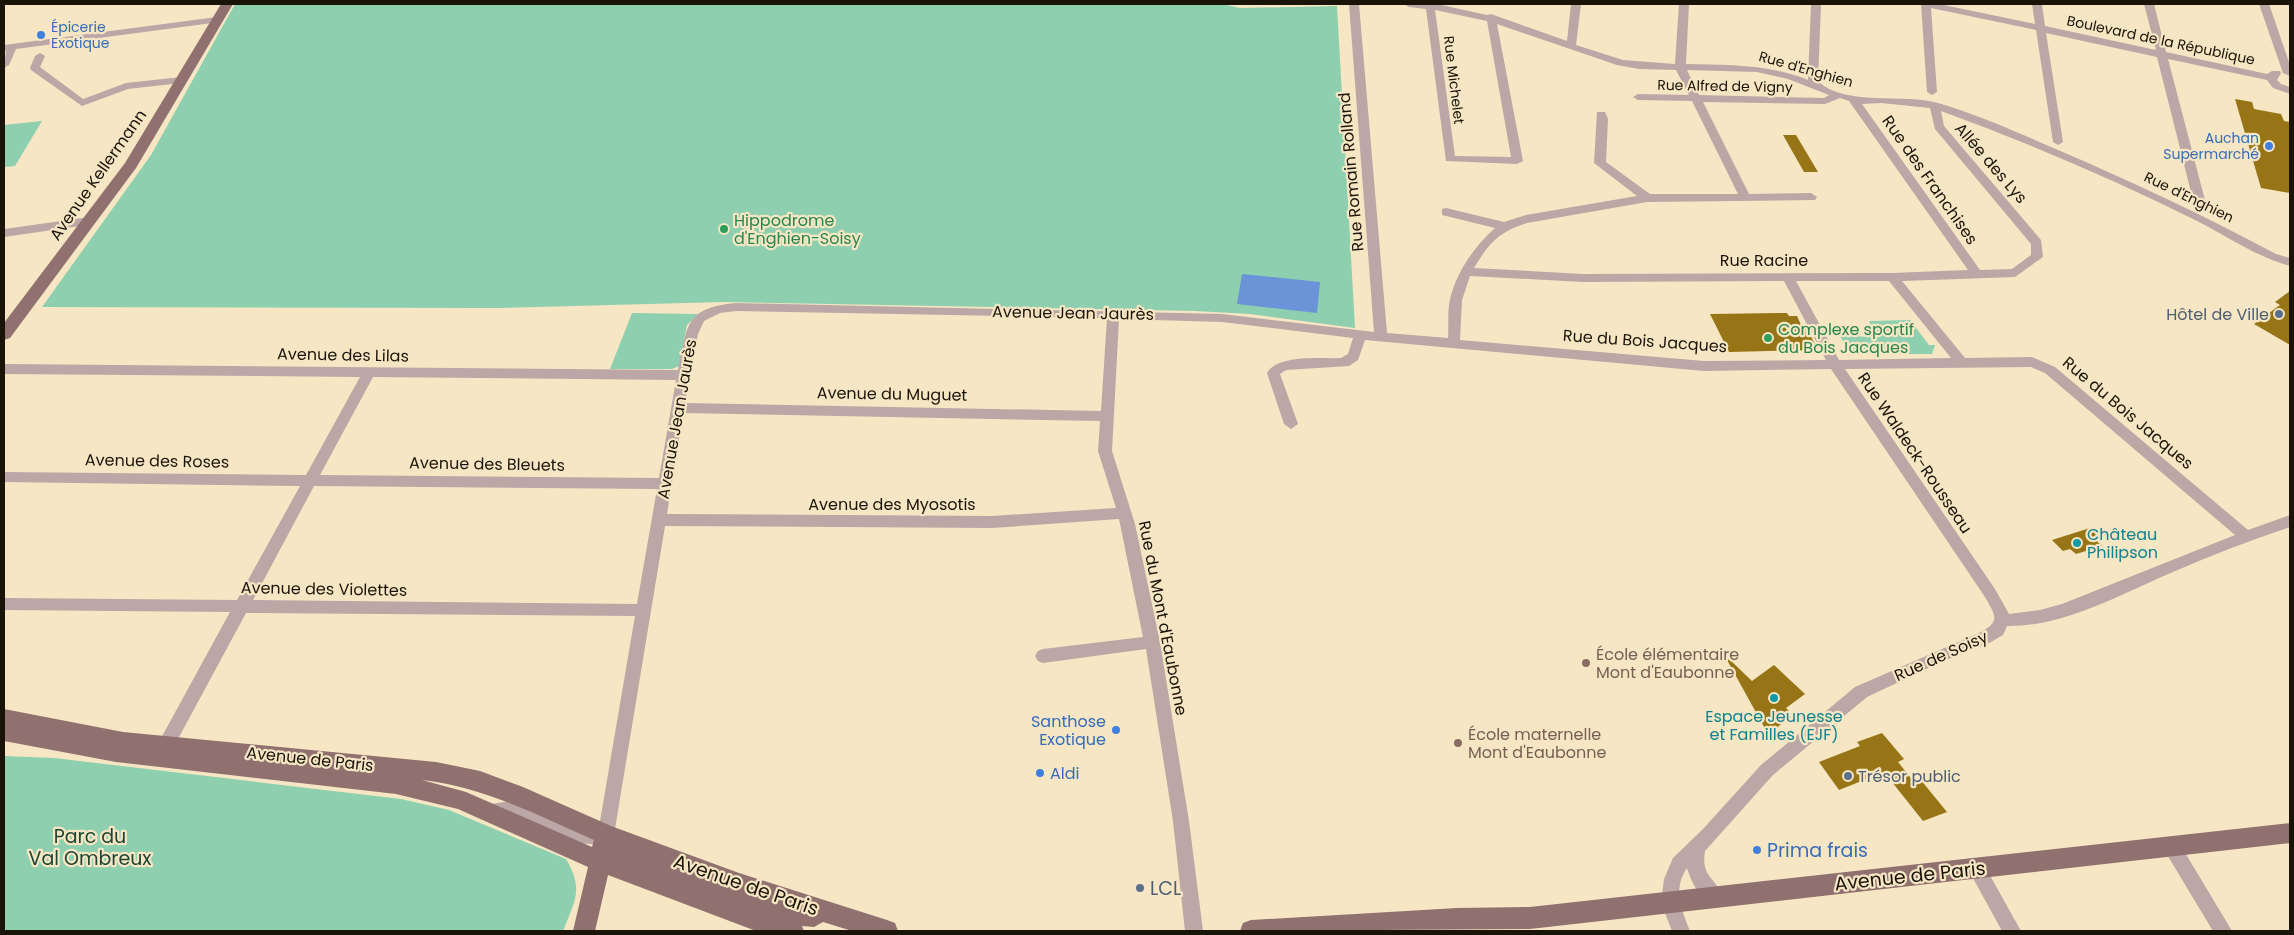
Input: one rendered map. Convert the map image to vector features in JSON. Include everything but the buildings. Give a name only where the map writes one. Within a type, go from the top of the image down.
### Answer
[{"type":"main road","name":"Avenue Kellermann","points":[[4,334],[136,157],[213,20],[219,4]]},
{"type":"main road","name":"Avenue Kellermann","points":[[213,20],[227,4]]},
{"type":"main road","name":"Avenue Kellermann","points":[[4,325],[87,222]]},
{"type":"main road","name":"Avenue de Paris","points":[[5,723],[123,741],[436,772],[480,781],[516,794],[606,835],[844,919],[888,931]]},
{"type":"main road","name":"Avenue de Paris","points":[[5,723],[116,753],[396,784],[459,799],[491,811],[601,862],[749,918],[793,931]]},
{"type":"main road","name":"Avenue de Paris","points":[[1251,931],[1320,929],[1457,919],[1530,918],[2290,833]]},
{"type":"main road","name":"Avenue Jean Jaurès","points":[[583,926],[601,862],[606,835]]},
{"type":"main road","points":[[601,862],[628,856],[780,913],[844,919]]},
{"type":"main road","name":"Avenue de Paris","points":[[1478,931],[1530,918]]},
{"type":"street","name":"Rue Romain Rolland","points":[[1354,4],[1381,337]]},
{"type":"street","name":"Rue d'Enghien","points":[[1409,4],[1431,4],[1491,17],[1621,63],[1639,66],[1751,68],[1790,77],[1819,89]]},
{"type":"street","name":"Rue Michelet","points":[[1431,4],[1450,159],[1517,161]]},
{"type":"street","points":[[1571,46],[1576,4]]},
{"type":"street","points":[[1684,4],[1680,67],[1694,99],[1744,197]]},
{"type":"street","points":[[1816,4],[1813,82],[1819,89],[1854,102]]},
{"type":"street","points":[[1927,4],[1932,92]]},
{"type":"street","name":"Boulevard de la République","points":[[1927,4],[2271,78]]},
{"type":"street","points":[[2037,4],[2058,142]]},
{"type":"street","points":[[2149,4],[2200,204]]},
{"type":"street","points":[[2264,4],[2289,74],[2278,72],[2271,78],[2278,86],[2290,91]]},
{"type":"street","points":[[1491,17],[1517,161]]},
{"type":"street","points":[[4,65],[8,47],[213,20]]},
{"type":"street","points":[[40,56],[36,68],[82,103],[126,86],[177,81]]},
{"type":"street","points":[[1790,77],[1807,80],[1813,76]]},
{"type":"street","name":"Rue Alfred de Vigny","points":[[1638,97],[1825,101],[1838,96]]},
{"type":"street","name":"Rue d'Enghien","points":[[1854,102],[1860,100],[1881,100],[1935,105],[1996,127],[2195,214],[2272,257],[2290,262]]},
{"type":"street","name":"Rue des Franchises","points":[[1854,102],[1977,274]]},
{"type":"street","name":"Allée des Lys","points":[[1935,105],[1939,127],[2034,238]]},
{"type":"street","points":[[1601,114],[1603,119],[1600,163],[1647,198]]},
{"type":"street","points":[[1454,343],[1456,300],[1466,272],[1481,246],[1504,226],[1526,219],[1647,198],[1811,197]]},
{"type":"street","points":[[1446,212],[1504,226]]},
{"type":"street","points":[[4,233],[87,222]]},
{"type":"street","name":"Rue Racine","points":[[1466,272],[1583,278],[1892,277],[2015,273],[2037,257],[2037,243],[2034,238]]},
{"type":"street","name":"Rue Waldeck-Rousseau","points":[[1787,276],[1834,363],[1990,593],[2001,611],[2002,620]]},
{"type":"street","points":[[1892,277],[1961,362]]},
{"type":"street","name":"Avenue Jean Jaurès","points":[[606,835],[682,375],[692,334],[699,318],[718,309],[736,307],[1113,314],[1222,318]]},
{"type":"street","name":"Rue du Mont d'Eaubonne","points":[[1113,314],[1105,416],[1105,451],[1124,513],[1152,642],[1181,821],[1194,931]]},
{"type":"street","name":"Rue du Bois Jacques","points":[[1222,318],[1381,337],[1704,366],[2027,362],[2050,370],[2246,536]]},
{"type":"street","points":[[1290,424],[1273,373],[1283,365],[1344,363],[1353,357],[1361,334]]},
{"type":"street","name":"Avenue des Lilas","points":[[4,369],[682,375]]},
{"type":"street","points":[[166,745],[369,372]]},
{"type":"street","name":"Avenue du Muguet","points":[[678,408],[1105,416]]},
{"type":"street","name":"Avenue des Roses","points":[[4,476],[310,480]]},
{"type":"street","name":"Avenue des Bleuets","points":[[310,480],[664,484]]},
{"type":"street","name":"Avenue des Myosotis","points":[[659,520],[992,522],[1124,513]]},
{"type":"street","name":"Rue de Soisy","points":[[1670,903],[1673,879],[1679,864],[1697,847],[1767,770],[1861,692],[1934,658],[1986,637],[1998,630],[2002,620],[2028,620],[2100,596],[2246,536],[2290,522]]},
{"type":"street","name":"Avenue des Violettes","points":[[4,604],[644,610]]},
{"type":"street","points":[[1043,656],[1152,642]]},
{"type":"street","name":"Avenue de Paris","points":[[491,811],[517,808],[545,823],[575,834],[583,836],[606,835]]},
{"type":"street","points":[[2172,846],[2223,931]]},
{"type":"street","points":[[1697,847],[1693,866],[1698,878],[1714,896]]},
{"type":"street","points":[[1977,869],[2012,931]]},
{"type":"street","points":[[1670,903],[1681,931]]},
{"type":"green space","name":"Hippodrome d'Enghien-Soisy","points":[[235,4],[1222,4],[1240,8],[1337,6],[1355,328],[1250,314],[1195,311],[724,302],[501,308],[42,307],[151,155]]},
{"type":"green space","points":[[42,121],[15,166],[4,167],[4,125]]},
{"type":"green space","points":[[632,313],[698,314],[687,325],[679,366],[672,369],[610,369]]},
{"type":"green space","points":[[1910,320],[1929,345],[1935,345],[1932,354],[1850,354],[1840,336],[1877,337],[1869,321]]},
{"type":"green space","name":"Parc du Val Ombreux","points":[[4,756],[54,758],[401,799],[449,810],[566,859],[575,879],[576,895],[574,903],[563,931],[4,931]]},
{"type":"water","points":[[1242,274],[1320,282],[1317,313],[1237,304]]},
{"type":"place","name":"Épicerie Exotique","points":[[41,35]]},
{"type":"place","name":"Auchan Supermarché","points":[[2269,146]]},
{"type":"place","name":"Hippodrome d'Enghien-Soisy","points":[[724,229]]},
{"type":"place","name":"Hôtel de Ville","points":[[2279,314]]},
{"type":"place","name":"Complexe sportif du Bois Jacques","points":[[1768,338]]},
{"type":"place","name":"Château Philipson","points":[[2077,543]]},
{"type":"place","name":"École élémentaire Mont d'Eaubonne","points":[[1586,663]]},
{"type":"place","name":"Espace Jeunesse et Familles (EJF)","points":[[1774,698]]},
{"type":"place","name":"Santhose Exotique","points":[[1116,730]]},
{"type":"place","name":"École maternelle Mont d'Eaubonne","points":[[1458,743]]},
{"type":"place","name":"Aldi","points":[[1040,773]]},
{"type":"place","name":"Trésor public","points":[[1848,776]]},
{"type":"place","name":"Prima frais","points":[[1757,850]]},
{"type":"place","name":"LCL","points":[[1140,888]]}]
